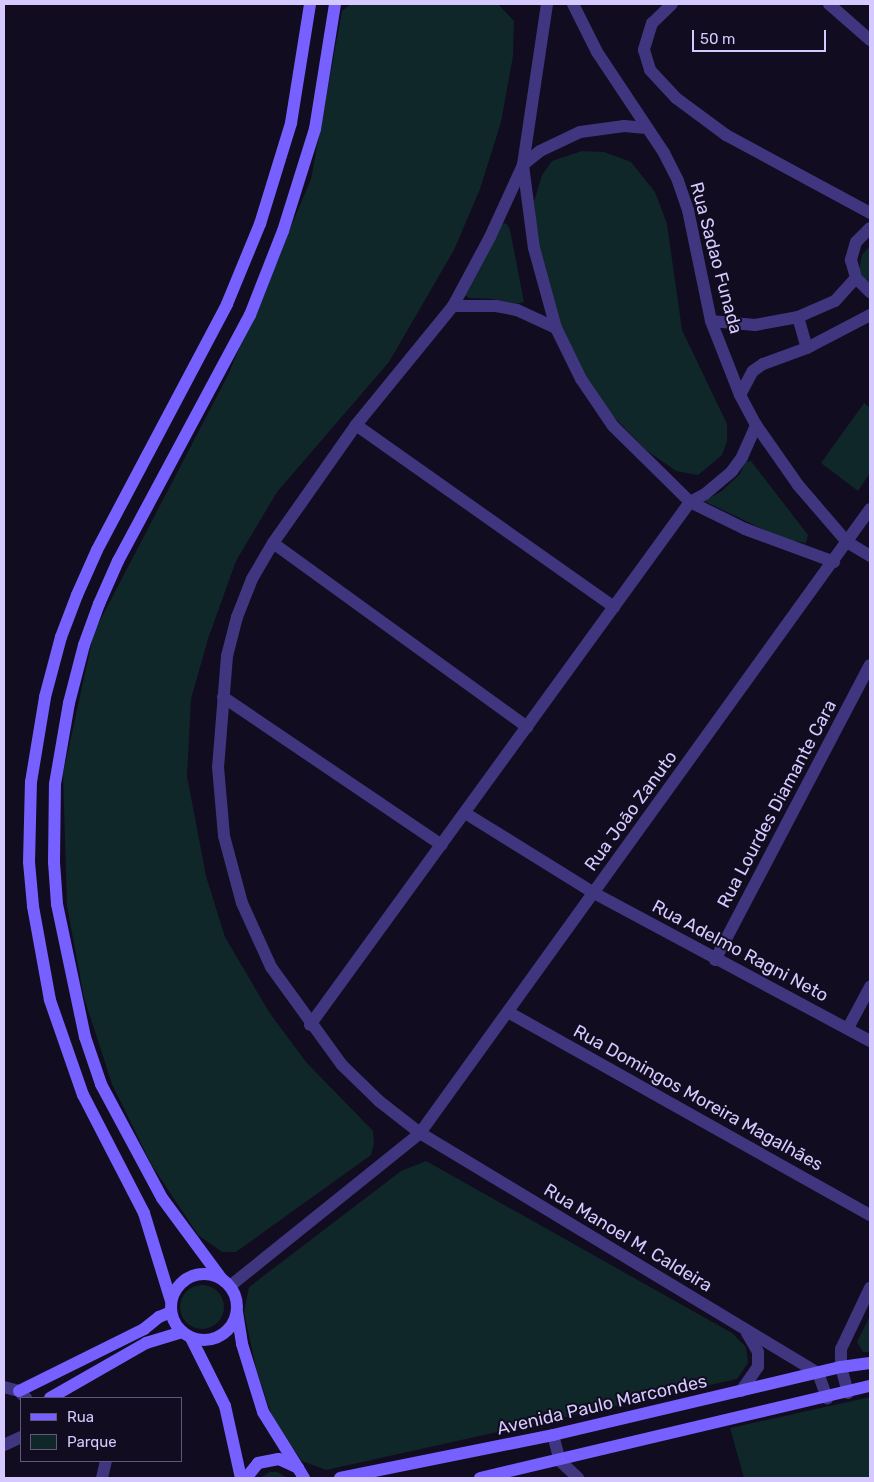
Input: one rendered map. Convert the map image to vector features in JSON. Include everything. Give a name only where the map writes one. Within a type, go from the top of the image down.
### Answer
[{"type":"main road","points":[[241,1478],[224,1406],[171,1306],[144,1213],[84,1095],[50,1000],[32,906],[29,862],[31,782],[45,697],[61,637],[77,594],[96,550],[227,304],[260,224],[291,123],[310,4]]},
{"type":"main road","points":[[304,1475],[263,1412],[242,1344],[237,1309],[226,1282],[157,1190],[101,1084],[85,1037],[57,904],[54,862],[56,784],[69,703],[84,644],[118,561],[250,315],[283,231],[314,129],[335,4]]},
{"type":"main road","points":[[22,1395],[144,1330],[171,1306],[174,1290],[190,1276],[211,1274],[226,1282]]},
{"type":"main road","points":[[52,1397],[146,1343],[186,1335],[201,1340],[221,1336],[232,1324],[237,1309]]},
{"type":"main road","name":"Avenida Paulo Marcondes","points":[[340,1478],[377,1475],[818,1372],[870,1363]]},
{"type":"main road","points":[[480,1478],[560,1461],[848,1393],[870,1386]]},
{"type":"main road","points":[[246,1478],[258,1463],[268,1459],[289,1462],[304,1475]]},
{"type":"street","points":[[547,4],[522,166],[534,248],[556,328],[581,379],[614,426],[690,502],[745,529],[834,562]]},
{"type":"street","name":"Rua Sadao Funada","points":[[573,4],[597,52],[664,153],[680,188],[711,321],[740,395],[756,425],[798,485],[847,542],[870,556]]},
{"type":"street","points":[[672,4],[652,23],[644,43],[647,64],[665,87],[700,118],[726,134],[870,213]]},
{"type":"street","points":[[829,4],[870,40]]},
{"type":"street","points":[[522,166],[540,151],[580,132],[616,126],[646,128]]},
{"type":"street","name":"Rua Manoel M. Caldeira","points":[[522,166],[490,237],[453,306],[356,425],[273,543],[252,579],[237,617],[227,656],[218,767],[224,836],[242,903],[271,967],[310,1025],[342,1065],[379,1101],[420,1133],[818,1372]]},
{"type":"street","points":[[870,228],[862,234],[853,251],[856,278],[870,292]]},
{"type":"street","points":[[711,321],[755,325],[798,317],[835,302],[856,278]]},
{"type":"street","points":[[453,306],[496,306],[517,310],[556,328]]},
{"type":"street","points":[[740,395],[747,379],[763,364],[807,348],[870,315]]},
{"type":"street","points":[[798,317],[807,348]]},
{"type":"street","points":[[356,425],[614,607]]},
{"type":"street","points":[[310,1025],[690,502],[712,489],[732,471],[750,442],[756,425]]},
{"type":"street","name":"Rua João Zanuto","points":[[226,1282],[420,1133],[834,562],[870,509]]},
{"type":"street","points":[[273,543],[527,726]]},
{"type":"street","name":"Rua Lourdes Diamante Cara","points":[[716,960],[870,666]]},
{"type":"street","points":[[223,697],[442,845]]},
{"type":"street","name":"Rua Adelmo Ragni Neto","points":[[465,814],[594,892],[716,960],[870,1041]]},
{"type":"street","points":[[848,1028],[870,987]]},
{"type":"street","name":"Rua Domingos Moreira Magalhães","points":[[508,1012],[870,1215]]},
{"type":"street","points":[[848,1393],[842,1367],[841,1349],[870,1288]]},
{"type":"street","points":[[740,1326],[755,1342],[758,1352],[754,1378],[741,1391]]},
{"type":"street","points":[[818,1372],[826,1398]]},
{"type":"street","points":[[4,1387],[22,1395]]},
{"type":"street","points":[[553,1435],[560,1461],[578,1478]]},
{"type":"street","points":[[4,1445],[20,1437]]},
{"type":"street","points":[[102,1478],[106,1462]]},
{"type":"green space","points":[[351,4],[498,4],[514,21],[513,56],[501,122],[480,189],[454,250],[389,362],[277,492],[236,561],[208,639],[191,699],[187,776],[206,876],[225,937],[269,1012],[306,1062],[373,1131],[374,1143],[371,1155],[236,1252],[222,1252],[198,1235],[151,1164],[112,1084],[84,998],[67,906],[63,774],[94,632],[228,375],[311,179],[342,11]]},
{"type":"green space","points":[[582,151],[604,152],[631,162],[655,192],[667,224],[682,330],[727,424],[727,441],[722,455],[698,475],[676,471],[646,450],[612,415],[589,383],[563,334],[538,242],[534,202],[542,175],[552,161]]},
{"type":"green space","points":[[501,223],[507,224],[510,230],[524,302],[516,304],[493,299],[469,298],[465,295]]},
{"type":"green space","points":[[870,246],[870,288],[859,270],[862,255]]},
{"type":"green space","points":[[864,403],[870,408],[870,473],[858,491],[821,463]]},
{"type":"green space","points":[[751,461],[808,535],[806,543],[783,539],[704,501],[722,491],[740,474],[745,462]]},
{"type":"green space","points":[[426,1161],[732,1333],[746,1347],[748,1363],[737,1379],[326,1470],[302,1461],[273,1420],[256,1368],[244,1312],[249,1287],[401,1171]]},
{"type":"green space","points":[[202,1285],[214,1289],[220,1295],[224,1307],[220,1319],[214,1325],[202,1329],[190,1325],[184,1319],[180,1307],[184,1295],[190,1289]]},
{"type":"green space","points":[[870,1316],[870,1352],[863,1352],[857,1342]]},
{"type":"green space","points":[[870,1397],[870,1478],[744,1478],[730,1428]]},
{"type":"green space","points":[[270,1472],[277,1472],[288,1478],[260,1478]]}]
